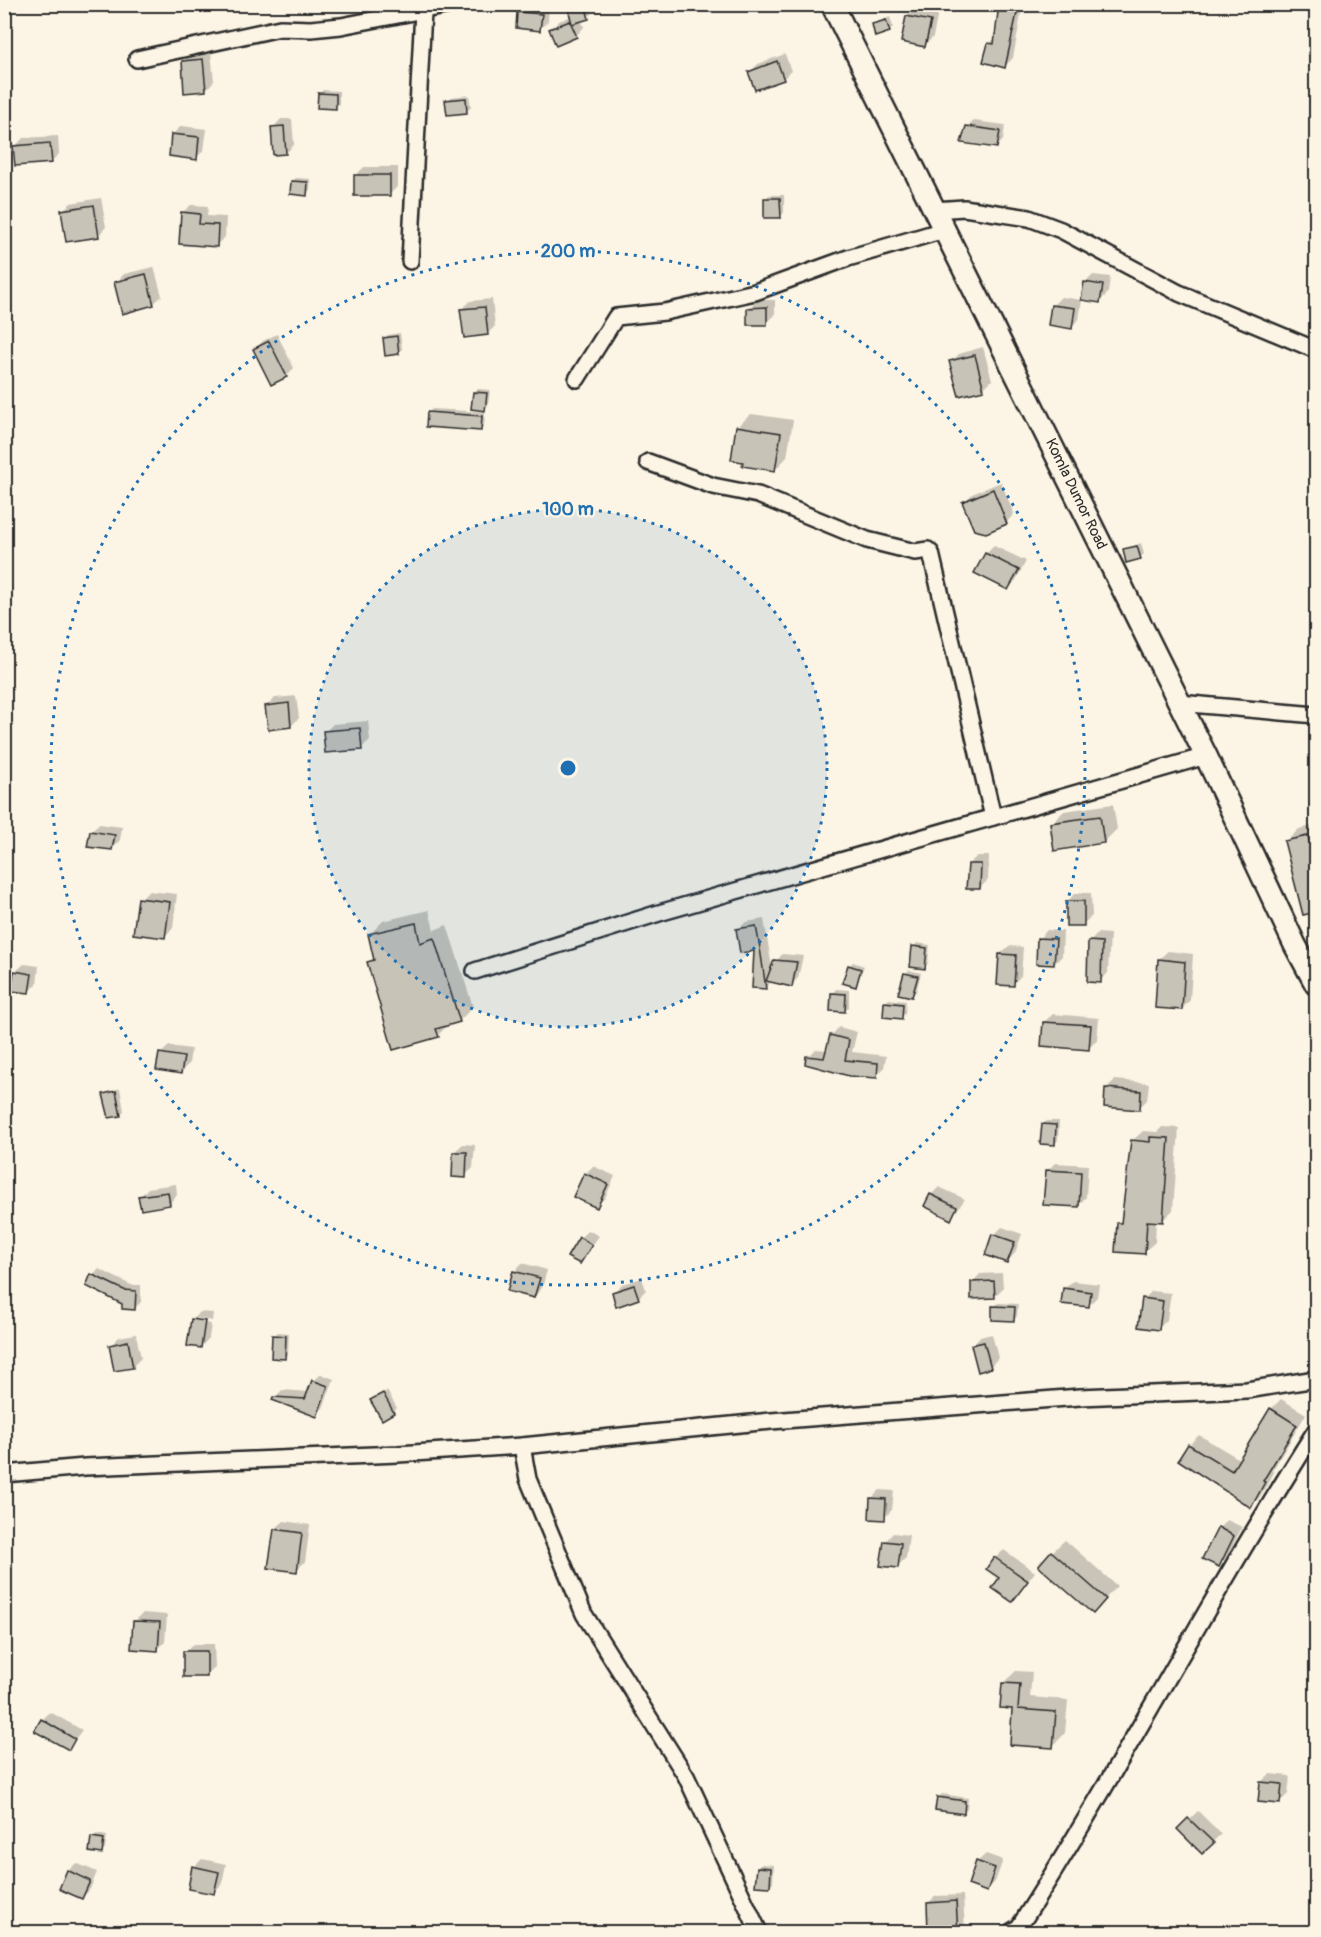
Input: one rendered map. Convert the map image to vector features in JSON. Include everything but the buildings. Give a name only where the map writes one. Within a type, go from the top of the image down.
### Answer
[{"type":"street","points":[[137,58],[280,28],[311,29],[341,26],[455,4]]},
{"type":"street","name":"Komla Dumor Road","points":[[832,4],[1206,756],[1295,945],[1317,984]]},
{"type":"street","points":[[410,261],[423,11]]},
{"type":"street","points":[[934,210],[964,208],[1029,218],[1062,231],[1179,293],[1317,350]]},
{"type":"street","points":[[577,379],[616,317],[665,312],[755,292],[848,258],[944,230]]},
{"type":"street","points":[[648,462],[713,486],[758,495],[867,540],[915,552],[928,550],[933,561],[940,600],[982,763],[993,817]]},
{"type":"street","points":[[1179,703],[1317,715]]},
{"type":"street","points":[[475,971],[659,914],[1206,756]]},
{"type":"street","points":[[4,1474],[85,1467],[386,1455],[522,1446],[771,1421],[1032,1400],[1246,1390],[1317,1379]]},
{"type":"street","points":[[1011,1932],[1018,1927],[1069,1849],[1256,1524],[1317,1430]]},
{"type":"street","points":[[522,1446],[528,1479],[584,1614],[686,1776],[759,1932]]}]
